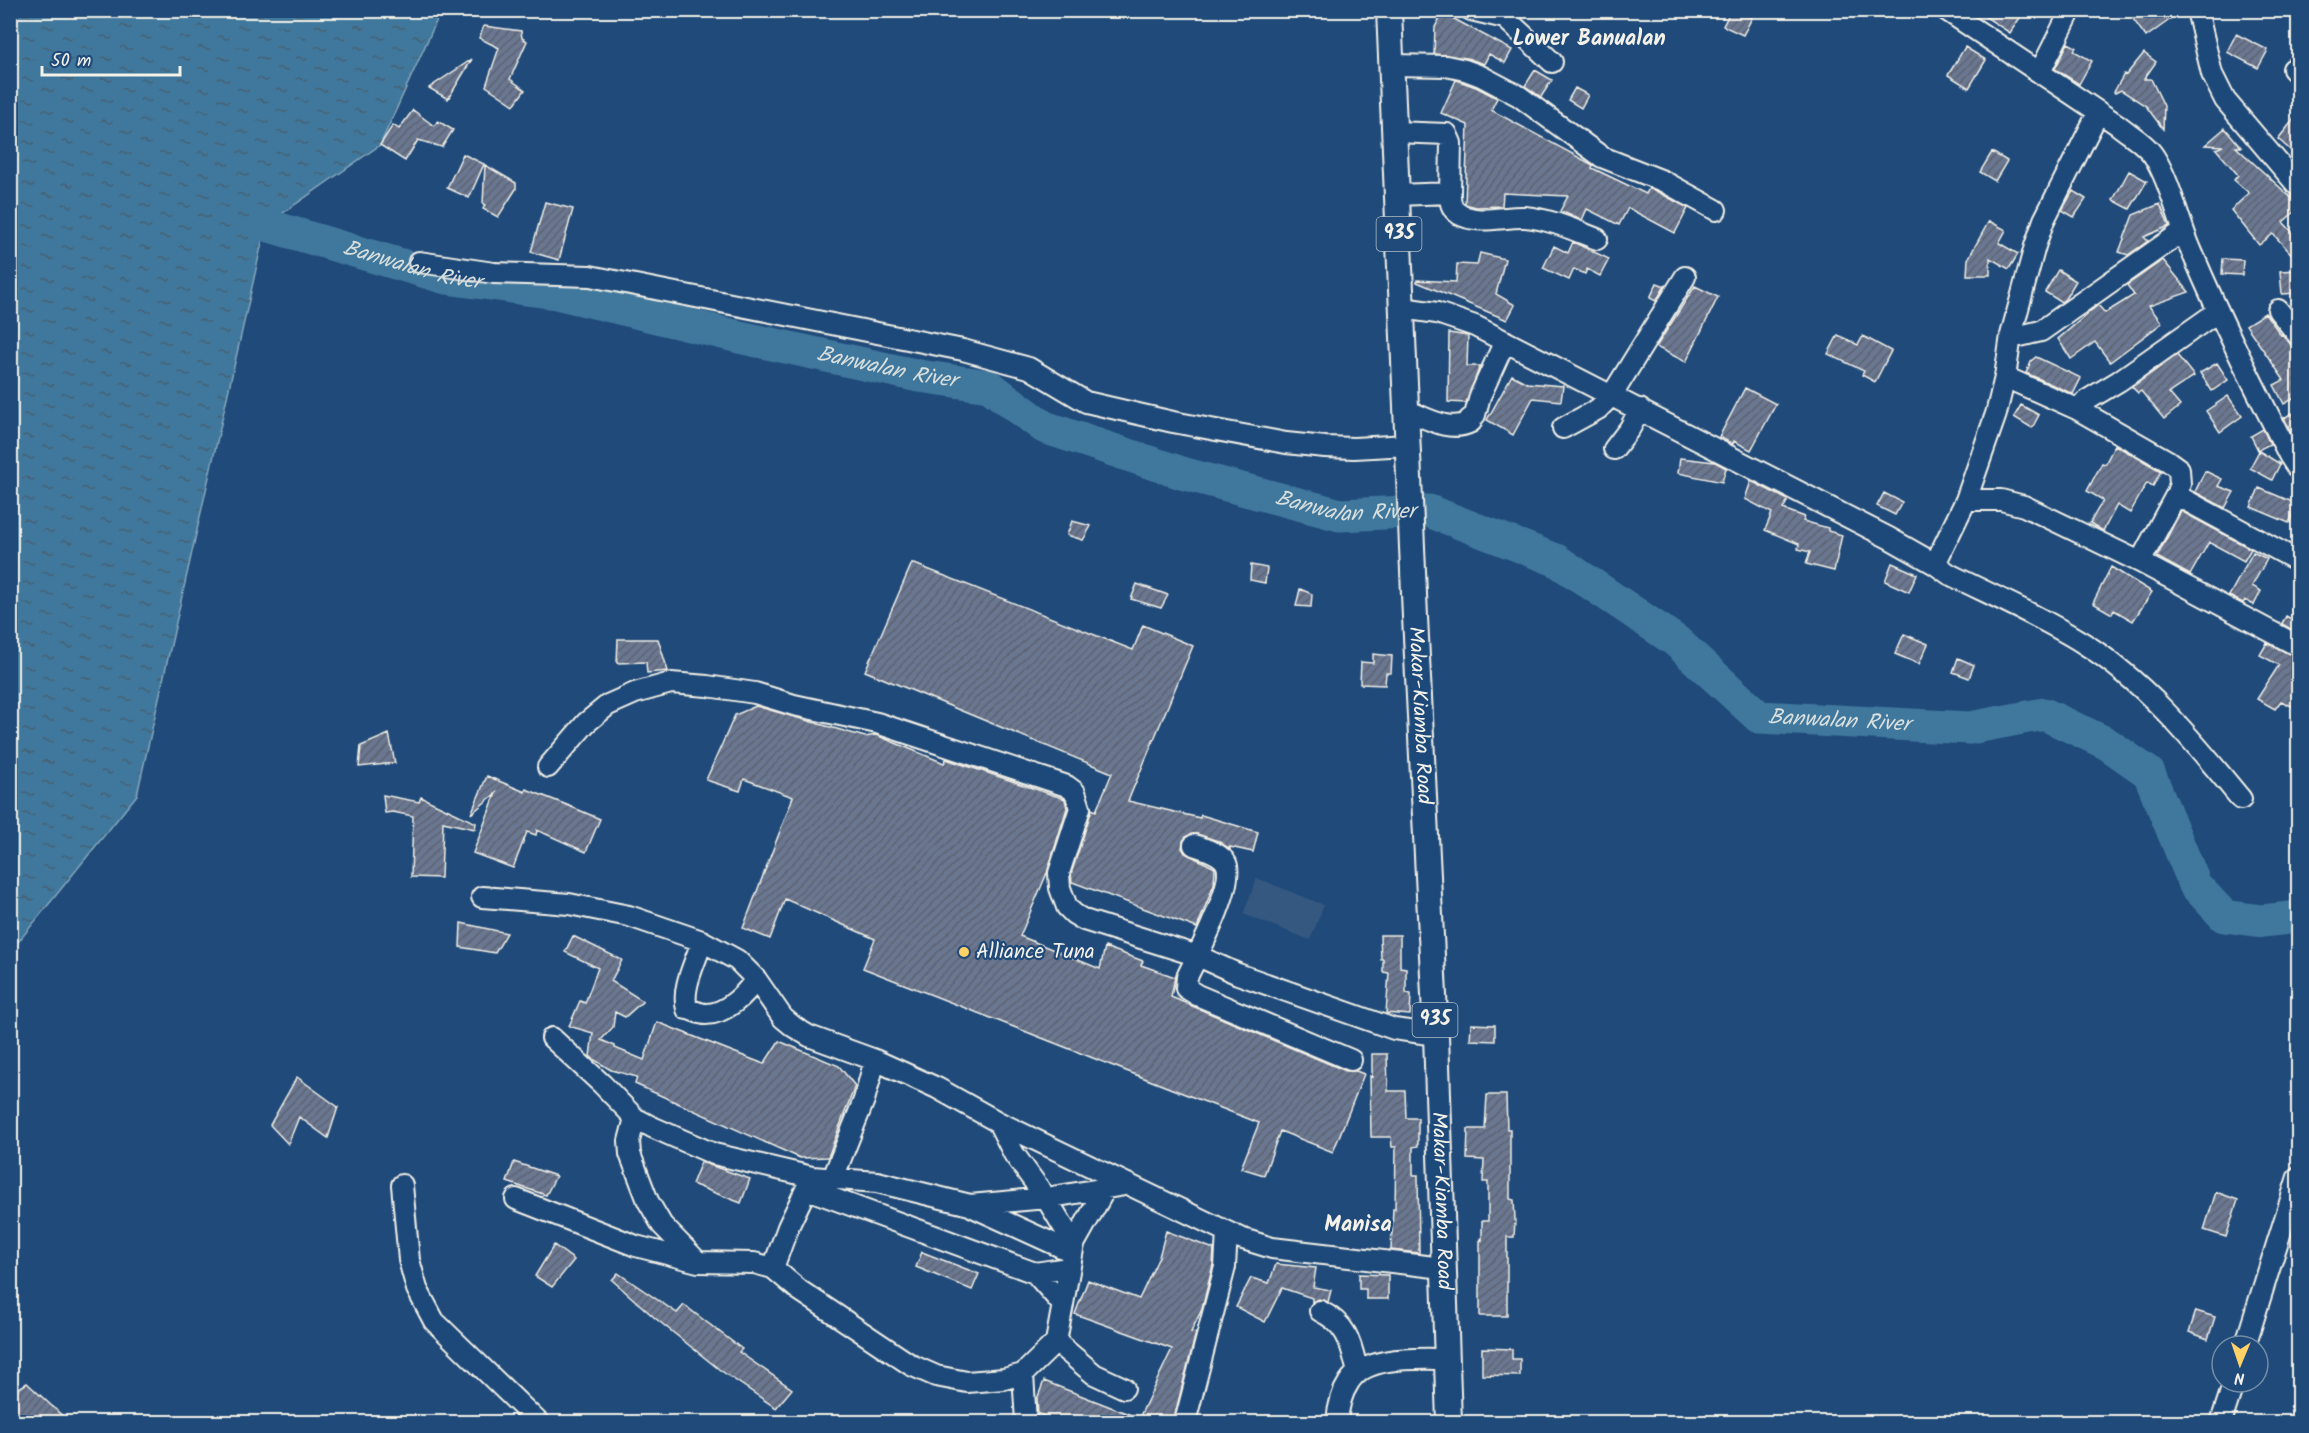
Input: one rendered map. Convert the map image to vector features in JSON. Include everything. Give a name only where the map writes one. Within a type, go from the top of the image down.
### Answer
[{"type":"main road","name":"Makar-Kiamba Road","points":[[1389,10],[1415,617],[1436,1035],[1449,1422]]},
{"type":"street","points":[[1472,10],[1507,14],[1552,62]]},
{"type":"street","points":[[1946,10],[2040,72],[2098,114],[2118,125],[2144,145],[2154,156],[2161,169],[2182,231],[2217,312],[2298,469]]},
{"type":"street","points":[[2040,72],[2071,10]]},
{"type":"street","points":[[2197,10],[2212,74],[2225,100],[2298,186]]},
{"type":"street","points":[[1392,65],[1446,66],[1481,76],[1519,96],[1611,162],[1663,181],[1716,210]]},
{"type":"street","points":[[1935,564],[1966,500],[1996,414],[2023,284],[2044,220],[2098,114]]},
{"type":"street","points":[[1394,132],[1447,134],[1450,143],[1450,204],[1454,210],[1469,218],[1524,217],[1550,221],[1597,239]]},
{"type":"street","points":[[1397,195],[1450,193]]},
{"type":"street","points":[[2011,335],[2020,336],[2041,331],[2182,231]]},
{"type":"street","points":[[419,262],[494,273],[590,276],[963,350],[1029,368],[1086,402],[1173,422],[1286,443],[1408,451]]},
{"type":"street","points":[[1563,428],[1598,409],[1612,395],[1685,277]]},
{"type":"street","points":[[1402,308],[1453,318],[1505,341],[1640,409],[2082,643],[2118,668],[2170,716],[2241,799]]},
{"type":"street","points":[[2278,310],[2298,335]]},
{"type":"street","points":[[2077,409],[2217,312]]},
{"type":"street","points":[[1406,410],[1441,424],[1457,427],[1471,422],[1469,420],[1475,415],[1480,396],[1505,341]]},
{"type":"street","points":[[2005,376],[2077,409],[2175,465],[2180,476],[2176,495],[2140,562]]},
{"type":"street","points":[[1614,448],[1630,428],[1640,409]]},
{"type":"street","points":[[2176,495],[2298,561]]},
{"type":"street","points":[[1966,500],[2001,500],[2024,506],[2140,562],[2298,646]]},
{"type":"street","points":[[548,767],[586,723],[608,705],[635,693],[670,683],[755,693],[794,705],[877,723],[1067,786],[1075,792],[1080,808],[1059,873],[1060,888],[1067,907],[1084,920],[1198,956],[1238,974],[1394,1029],[1436,1035]]},
{"type":"street","points":[[1194,845],[1222,856],[1228,870],[1228,879],[1221,903],[1185,981],[1189,990],[1351,1060]]},
{"type":"street","points":[[482,897],[569,904],[629,916],[702,941],[737,960],[756,979],[774,1006],[794,1027],[809,1036],[875,1060],[936,1088],[998,1122],[1227,1233],[1272,1248],[1443,1268]]},
{"type":"street","points":[[702,941],[687,988],[685,1000],[687,1009],[706,1014],[722,1010],[748,991],[756,979]]},
{"type":"street","points":[[552,1038],[635,1118],[652,1127],[714,1154],[810,1183],[1035,1273],[1063,1305]]},
{"type":"street","points":[[833,1178],[864,1100],[875,1060]]},
{"type":"street","points":[[635,1118],[631,1130],[630,1154],[648,1201],[662,1225],[698,1263]]},
{"type":"street","points":[[998,1122],[1014,1154],[1046,1198],[1071,1254]]},
{"type":"street","points":[[2250,1334],[2298,1177]]},
{"type":"street","points":[[810,1183],[833,1178],[877,1182],[970,1205],[1071,1254]]},
{"type":"street","points":[[773,1268],[788,1227],[810,1183]]},
{"type":"street","points":[[402,1185],[409,1260],[417,1289],[434,1321],[538,1422]]},
{"type":"street","points":[[970,1205],[1046,1198],[1125,1185]]},
{"type":"street","points":[[516,1199],[618,1239],[698,1263],[754,1263],[773,1268],[799,1290],[911,1365],[936,1376],[967,1382],[1004,1379],[1023,1374],[1056,1342],[1071,1254],[1105,1189]]},
{"type":"street","points":[[1185,1422],[1226,1267],[1227,1233]]},
{"type":"street","points":[[1035,1273],[1071,1254]]},
{"type":"street","points":[[1320,1311],[1332,1317],[1346,1332],[1358,1373]]},
{"type":"street","points":[[1056,1342],[1094,1374],[1124,1388]]},
{"type":"street","points":[[1337,1422],[1339,1406],[1349,1382],[1358,1373],[1385,1361],[1446,1359]]},
{"type":"street","points":[[1023,1374],[1026,1422]]},
{"type":"street","points":[[2221,1422],[2230,1394]]},
{"type":"shaded area","points":[[1257,878],[1324,905],[1310,940],[1243,914]]},
{"type":"water","points":[[11,10],[441,11],[380,145],[266,225],[137,795],[11,951]]},
{"type":"building","points":[[1731,10],[1737,10],[1752,18],[1743,35],[1723,26]]},
{"type":"building","points":[[1975,10],[2025,10],[2010,33]]},
{"type":"building","points":[[2145,10],[2183,10],[2146,37],[2133,19]]},
{"type":"building","points":[[1443,13],[1512,50],[1505,63],[1489,54],[1484,64],[1467,58],[1434,54],[1435,27]]},
{"type":"building","points":[[484,26],[521,31],[522,38],[527,41],[510,79],[525,90],[514,105],[486,86],[499,48],[479,38]]},
{"type":"building","points":[[2236,34],[2268,50],[2258,68],[2227,52]]},
{"type":"building","points":[[2068,43],[2076,47],[2074,51],[2092,61],[2079,84],[2055,69]]},
{"type":"building","points":[[1965,47],[1986,60],[1969,88],[1948,75]]},
{"type":"building","points":[[2144,53],[2156,62],[2144,79],[2151,79],[2164,106],[2163,129],[2146,106],[2121,90],[2114,92],[2124,74],[2126,75]]},
{"type":"building","points":[[472,59],[448,99],[429,88]]},
{"type":"building","points":[[1535,70],[1552,80],[1541,97],[1525,86]]},
{"type":"building","points":[[1456,80],[1497,98],[1491,110],[1593,165],[1592,168],[1646,194],[1649,188],[1688,208],[1675,233],[1628,208],[1619,225],[1587,209],[1582,220],[1560,211],[1568,196],[1503,193],[1502,206],[1476,207],[1465,204],[1468,125],[1441,113]]},
{"type":"building","points":[[1575,88],[1588,95],[1581,108],[1568,100]]},
{"type":"building","points":[[413,110],[434,126],[438,121],[453,130],[442,147],[418,140],[405,161],[380,145],[393,125],[399,129]]},
{"type":"building","points":[[2298,114],[2298,157],[2278,139]]},
{"type":"building","points":[[2225,128],[2241,147],[2236,147],[2298,204],[2298,209],[2283,222],[2298,238],[2298,261],[2273,234],[2259,245],[2231,210],[2249,193],[2234,180],[2238,175],[2216,149],[2223,146],[2205,145]]},
{"type":"building","points":[[1992,152],[2007,161],[1995,181],[1980,172]]},
{"type":"building","points":[[463,154],[484,164],[469,198],[447,188]]},
{"type":"building","points":[[485,165],[516,183],[516,189],[498,217],[483,209],[485,205],[483,204]]},
{"type":"building","points":[[2129,171],[2147,181],[2130,209],[2113,200]]},
{"type":"building","points":[[2073,191],[2086,199],[2074,217],[2062,210]]},
{"type":"building","points":[[545,202],[573,209],[559,260],[531,252]]},
{"type":"building","points":[[2160,204],[2169,226],[2144,237],[2148,241],[2128,255],[2119,252],[2133,215]]},
{"type":"building","points":[[1989,221],[2006,230],[1999,243],[2018,254],[2009,269],[1990,258],[1990,275],[1967,275],[1968,259]]},
{"type":"building","points":[[1573,242],[1609,259],[1600,276],[1587,269],[1585,274],[1574,269],[1569,280],[1543,268],[1554,246],[1568,253]]},
{"type":"building","points":[[1480,253],[1505,259],[1496,294],[1515,305],[1507,320],[1417,282],[1417,280],[1456,282],[1457,264],[1477,265]]},
{"type":"building","points":[[2223,259],[2243,260],[2242,275],[2222,274]]},
{"type":"building","points":[[2163,260],[2189,292],[2149,306],[2162,323],[2110,362],[2095,342],[2071,359],[2058,339],[2098,305],[2105,313],[2134,295],[2127,285]]},
{"type":"building","points":[[2058,270],[2076,281],[2061,302],[2045,292]]},
{"type":"building","points":[[2298,270],[2298,293],[2282,294],[2280,271]]},
{"type":"building","points":[[1657,283],[1665,286],[1656,301],[1650,298]]},
{"type":"building","points":[[1695,286],[1718,297],[1686,362],[1656,347]]},
{"type":"building","points":[[2265,313],[2298,353],[2298,401],[2296,397],[2284,404],[2274,385],[2284,380],[2246,325]]},
{"type":"building","points":[[1449,333],[1468,336],[1467,366],[1480,366],[1466,403],[1448,402]]},
{"type":"building","points":[[1838,335],[1858,345],[1863,336],[1891,351],[1875,382],[1862,375],[1864,371],[1828,354]]},
{"type":"building","points":[[2177,355],[2194,376],[2169,393],[2180,406],[2164,419],[2141,391],[2138,393],[2132,387]]},
{"type":"building","points":[[2036,357],[2081,378],[2073,394],[2026,373],[2031,361]]},
{"type":"building","points":[[2217,363],[2228,380],[2212,391],[2200,373]]},
{"type":"building","points":[[1512,375],[1527,383],[1563,386],[1561,401],[1533,398],[1513,435],[1487,420]]},
{"type":"building","points":[[1745,388],[1776,404],[1751,450],[1734,441],[1733,444],[1719,437]]},
{"type":"building","points":[[2228,396],[2242,416],[2220,432],[2206,411]]},
{"type":"building","points":[[2021,405],[2039,415],[2032,428],[2014,417]]},
{"type":"building","points":[[2292,413],[2298,430],[2292,433],[2284,418]]},
{"type":"building","points":[[2263,429],[2270,444],[2258,450],[2251,436]]},
{"type":"building","points":[[2115,445],[2161,471],[2153,486],[2147,483],[2130,513],[2117,505],[2103,531],[2090,523],[2103,500],[2087,491]]},
{"type":"building","points":[[2259,451],[2280,464],[2272,480],[2250,468]]},
{"type":"building","points":[[1680,458],[1715,462],[1726,468],[1722,482],[1678,473]]},
{"type":"building","points":[[2205,471],[2222,479],[2218,486],[2234,492],[2225,508],[2195,492]]},
{"type":"building","points":[[1751,481],[1788,500],[1783,509],[1805,517],[1803,521],[1828,528],[1828,531],[1842,535],[1834,571],[1806,564],[1810,552],[1798,549],[1799,544],[1765,530],[1772,513],[1745,499]]},
{"type":"building","points":[[2259,488],[2297,504],[2289,523],[2251,507]]},
{"type":"building","points":[[1884,493],[1902,502],[1895,515],[1877,506]]},
{"type":"building","points":[[2181,511],[2251,549],[2244,561],[2209,542],[2190,575],[2157,557]]},
{"type":"building","points":[[1072,521],[1091,526],[1083,540],[1067,535]]},
{"type":"building","points":[[2253,552],[2267,559],[2252,586],[2261,591],[2254,605],[2245,600],[2243,603],[2229,596]]},
{"type":"building","points":[[912,563],[1133,650],[1143,625],[1193,646],[1128,801],[1200,818],[1201,815],[1258,832],[1253,852],[1230,847],[1230,849],[1218,841],[1197,834],[1187,836],[1183,841],[1182,848],[1185,853],[1215,868],[1214,884],[1197,928],[1072,882],[1071,874],[1092,809],[1096,811],[1112,773],[865,671]]},
{"type":"building","points":[[1892,563],[1917,574],[1909,592],[1885,581]]},
{"type":"building","points":[[1251,565],[1267,568],[1265,583],[1250,580]]},
{"type":"building","points":[[2111,567],[2152,592],[2133,621],[2114,610],[2112,614],[2093,603]]},
{"type":"building","points":[[1137,584],[1168,595],[1161,608],[1131,599]]},
{"type":"building","points":[[1300,589],[1312,594],[1311,607],[1296,606]]},
{"type":"building","points":[[2286,616],[2298,623],[2298,633],[2282,624]]},
{"type":"building","points":[[1904,634],[1928,644],[1919,664],[1895,654]]},
{"type":"building","points":[[618,639],[658,639],[668,671],[647,673],[646,662],[617,663]]},
{"type":"building","points":[[2267,643],[2298,658],[2298,709],[2281,701],[2275,709],[2257,699],[2279,665],[2260,655]]},
{"type":"building","points":[[1373,654],[1392,656],[1391,673],[1386,673],[1385,685],[1360,684],[1361,662],[1373,663]]},
{"type":"building","points":[[1958,658],[1974,665],[1969,678],[1953,672]]},
{"type":"building","name":"Alliance Tuna","points":[[756,706],[865,737],[876,735],[944,763],[946,759],[1065,799],[1067,808],[1047,873],[1020,936],[1100,969],[1105,947],[1143,961],[1141,965],[1175,977],[1171,997],[1346,1071],[1364,1074],[1333,1152],[1280,1131],[1264,1175],[1241,1168],[1259,1123],[863,968],[875,939],[785,899],[770,939],[743,928],[793,797],[744,779],[740,791],[706,780],[735,715]]},
{"type":"building","points":[[389,734],[395,763],[359,767],[361,746]]},
{"type":"building","points":[[487,776],[600,819],[586,852],[537,830],[536,835],[527,832],[513,868],[473,853],[496,793],[471,814]]},
{"type":"building","points":[[383,795],[419,802],[421,797],[476,823],[475,829],[443,822],[441,878],[411,877],[413,816],[393,812],[385,813]]},
{"type":"building","points":[[461,923],[507,933],[495,953],[460,947]]},
{"type":"building","points":[[1380,935],[1400,935],[1400,967],[1406,968],[1406,993],[1411,994],[1410,1015],[1386,1013],[1389,973],[1383,972]]},
{"type":"building","points":[[573,936],[622,960],[611,981],[643,1001],[625,1017],[615,1012],[613,1027],[601,1040],[615,1048],[644,1060],[657,1022],[764,1064],[779,1041],[839,1066],[855,1086],[828,1157],[800,1158],[635,1084],[637,1077],[611,1070],[593,1059],[590,1056],[593,1033],[569,1026],[580,1001],[585,1003],[598,968],[565,952]]},
{"type":"building","points":[[1471,1024],[1495,1025],[1495,1041],[1470,1040]]},
{"type":"building","points":[[1372,1054],[1387,1054],[1388,1091],[1405,1091],[1406,1118],[1418,1118],[1418,1146],[1413,1147],[1413,1175],[1418,1175],[1419,1253],[1391,1250],[1393,1209],[1395,1209],[1396,1147],[1392,1147],[1391,1137],[1371,1137]]},
{"type":"building","points":[[297,1077],[338,1107],[328,1138],[299,1117],[288,1144],[270,1125]]},
{"type":"building","points":[[1487,1095],[1506,1095],[1507,1129],[1510,1129],[1510,1199],[1514,1200],[1515,1220],[1514,1237],[1507,1237],[1507,1316],[1480,1316],[1480,1239],[1482,1240],[1482,1221],[1488,1221],[1488,1182],[1483,1182],[1484,1160],[1467,1159],[1468,1129],[1485,1129]]},
{"type":"building","points":[[514,1162],[556,1176],[546,1195],[507,1182]]},
{"type":"building","points":[[701,1162],[750,1179],[741,1203],[692,1184]]},
{"type":"building","points":[[2216,1192],[2238,1200],[2226,1237],[2204,1230]]},
{"type":"building","points":[[1166,1231],[1214,1249],[1213,1265],[1202,1309],[1191,1332],[1196,1333],[1173,1422],[1060,1422],[1038,1414],[1037,1399],[1044,1381],[1139,1418],[1172,1349],[1075,1314],[1088,1280],[1139,1299],[1159,1257]]},
{"type":"building","points":[[554,1245],[574,1260],[552,1287],[535,1276]]},
{"type":"building","points":[[922,1252],[979,1274],[972,1290],[916,1267]]},
{"type":"building","points":[[1276,1264],[1316,1268],[1313,1287],[1331,1290],[1328,1302],[1319,1299],[1312,1302],[1312,1298],[1282,1288],[1265,1322],[1236,1307],[1251,1278],[1269,1283]]},
{"type":"building","points":[[618,1273],[677,1313],[684,1305],[742,1349],[739,1352],[792,1389],[776,1408],[720,1370],[655,1318],[612,1280]]},
{"type":"building","points":[[1359,1274],[1388,1275],[1388,1299],[1366,1299],[1366,1289],[1359,1289]]},
{"type":"building","points":[[2196,1311],[2215,1317],[2208,1339],[2189,1332]]},
{"type":"building","points":[[1482,1348],[1512,1349],[1512,1359],[1520,1359],[1520,1376],[1482,1375]]},
{"type":"building","points":[[27,1383],[69,1422],[10,1422],[10,1394]]},
{"type":"waterway","name":"Banwalan River","points":[[266,225],[446,278],[556,293],[739,337],[919,376],[989,386],[1044,427],[1185,474],[1340,515],[1429,511],[1556,560],[1676,641],[1759,717],[1970,728],[2044,714],[2106,743],[2149,773],[2195,885],[2224,916],[2262,921],[2298,917]]},
{"type":"place","name":"Alliance Tuna","points":[[964,952]]},
{"type":"district","name":"Lower Banualan","points":[[1589,39]]},
{"type":"district","name":"Manisa","points":[[1358,1225]]}]
